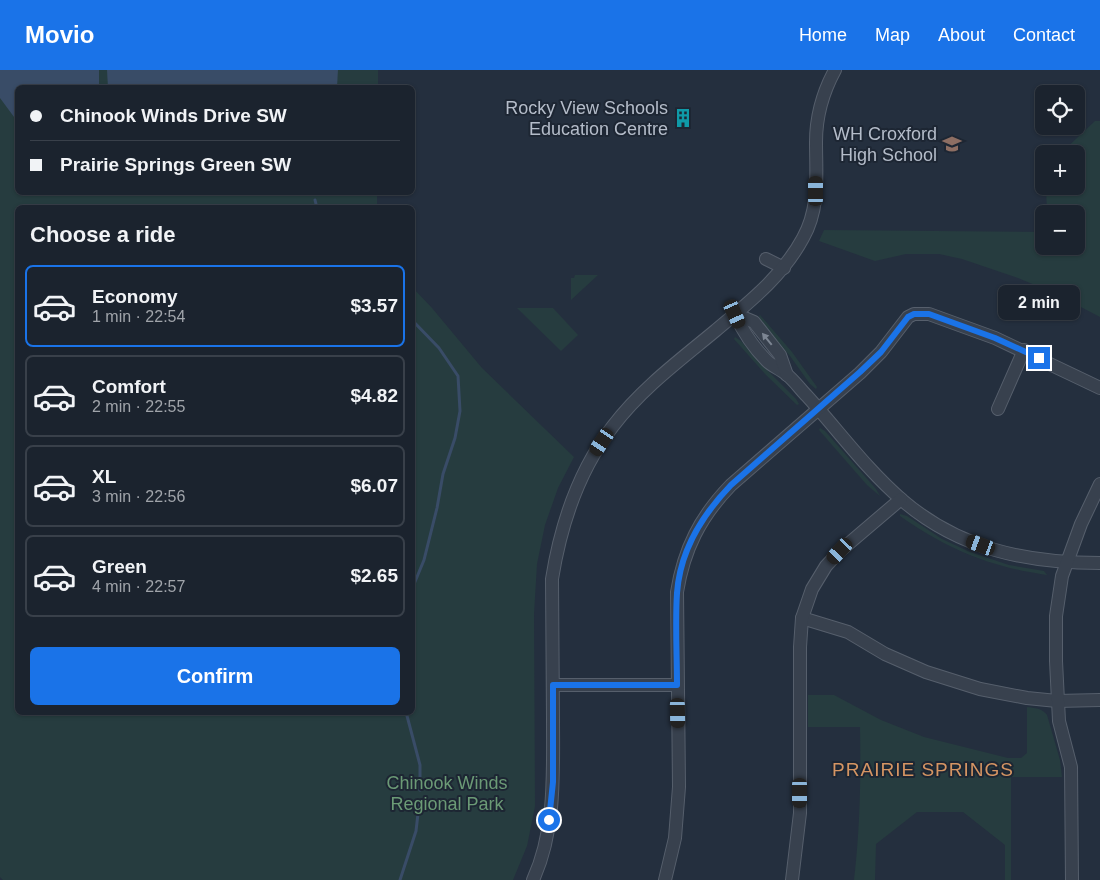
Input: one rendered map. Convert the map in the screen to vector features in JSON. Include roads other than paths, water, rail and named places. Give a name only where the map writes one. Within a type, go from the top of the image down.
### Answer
[{"type":"street","points":[[533,880],[543,854],[552,807],[552,579],[564,522],[576,488],[592,458],[613,426],[625,412],[664,374],[769,284],[790,260],[804,237],[812,218],[816,191],[818,120],[824,95],[835,70]]},
{"type":"street","points":[[766,259],[784,268]]},
{"type":"street","points":[[735,314],[754,322],[780,354],[787,375],[870,468],[901,499],[925,518],[945,530],[970,541],[1012,555],[1035,560],[1100,563]]},
{"type":"street","points":[[665,880],[675,838],[677,816],[677,592],[681,570],[700,524],[714,502],[881,352],[908,317],[914,314],[929,314],[995,338],[1024,350],[1100,388]]},
{"type":"street","points":[[998,409],[1024,350]]},
{"type":"street","points":[[1072,880],[1071,766],[1059,721],[1057,701],[1056,616],[1062,576],[1080,524],[1100,484]]},
{"type":"street","points":[[792,880],[800,813],[800,647],[802,618],[812,589],[826,566],[840,551],[901,499]]},
{"type":"street","points":[[802,618],[848,632],[904,663],[956,682],[1001,694],[1057,701],[1100,700]]},
{"type":"street","points":[[553,685],[677,685]]},
{"type":"water","points":[[0,70],[99,70],[99,85],[15,85],[15,118],[0,98]]},
{"type":"water","points":[[107,70],[338,70],[337,85],[108,85]]},
{"type":"waterway","points":[[315,200],[316,205]]},
{"type":"waterway","points":[[415,323],[439,348],[458,376],[460,411],[455,438],[443,474],[424,560],[415,582]]},
{"type":"waterway","points":[[407,715],[420,765],[420,790]]},
{"type":"waterway","points":[[400,880],[416,831],[419,805]]},
{"type":"place","name":"Rocky View Schools Education Centre","points":[[683,118]]},
{"type":"place","name":"WH Croxford High School","points":[[952,144]]},
{"type":"district","name":"PRAIRIE SPRINGS","points":[[923,769]]},
{"type":"park label","name":"Chinook Winds Regional Park","points":[[447,793]]}]
